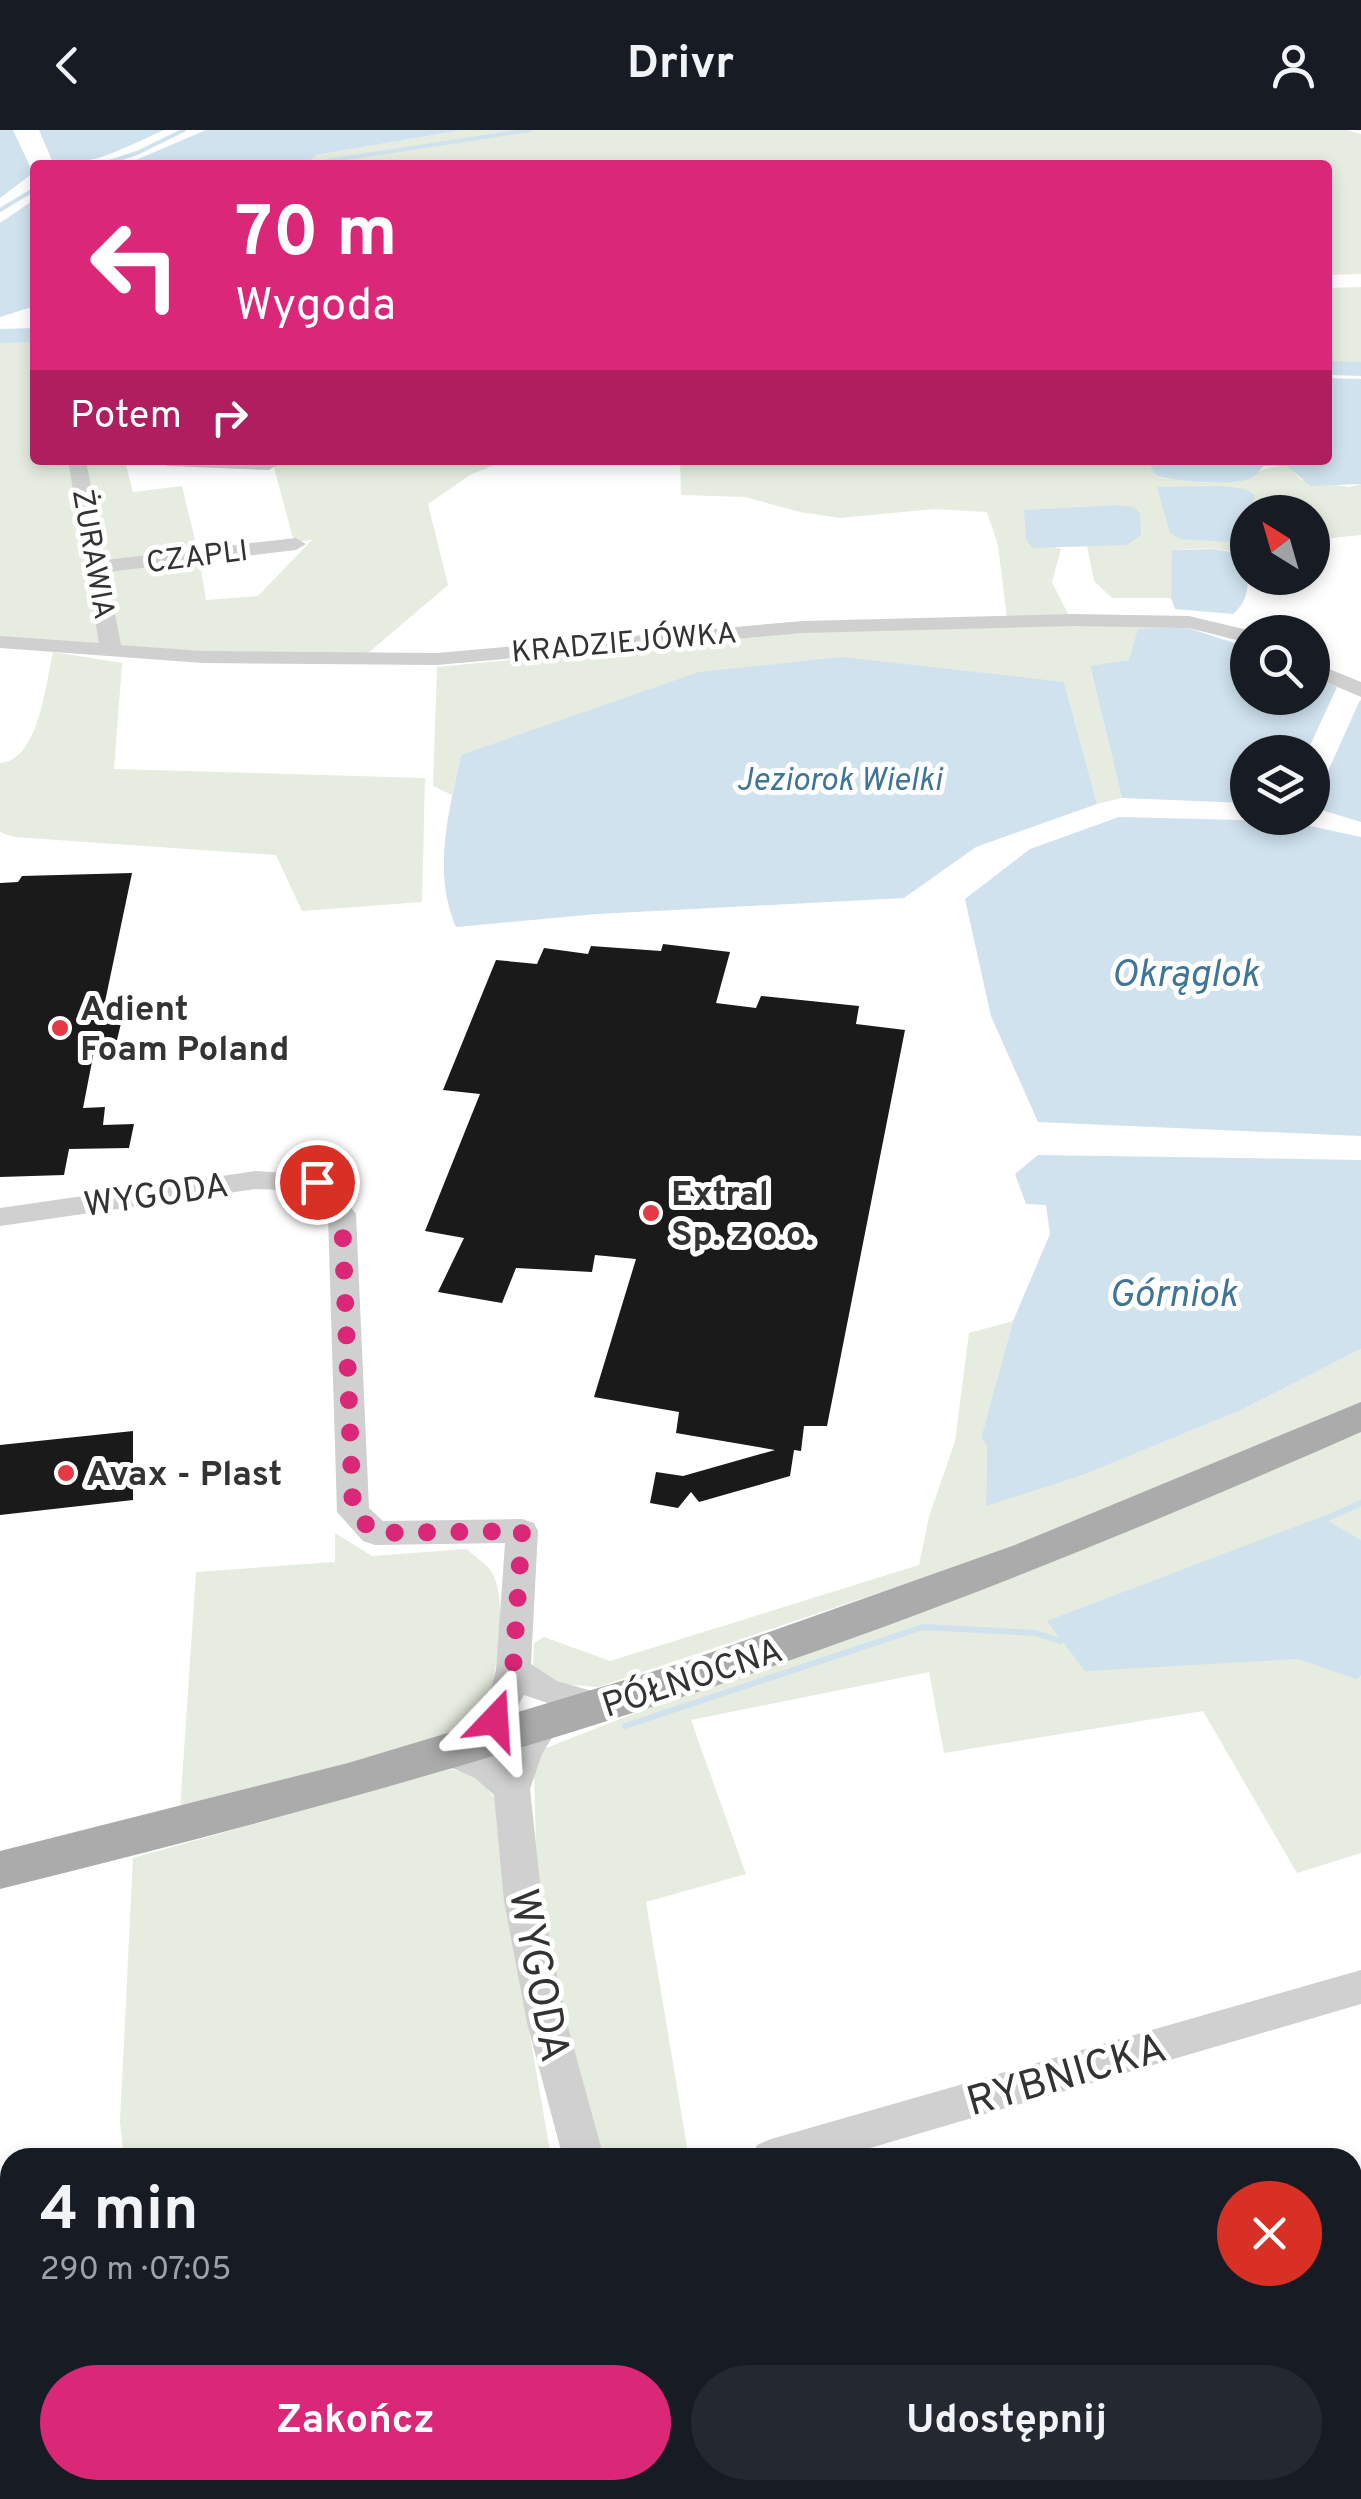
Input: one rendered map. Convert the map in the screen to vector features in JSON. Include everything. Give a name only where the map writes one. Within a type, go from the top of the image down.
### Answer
[{"type":"main road","name":"PÓŁNOCNA","points":[[0,1870],[203,1820],[464,1748],[832,1630],[1110,1525],[1361,1416]]},
{"type":"street","name":"ŻURAWIA","points":[[79,465],[111,648]]},
{"type":"street","name":"CZAPLI","points":[[97,567],[296,544]]},
{"type":"street","name":"KRADZIEJÓWKA","points":[[0,642],[203,657],[437,658],[802,627],[1072,620],[1189,622],[1230,632]]},
{"type":"street","points":[[1330,676],[1361,690]]},
{"type":"street","name":"WYGODA","points":[[0,1217],[256,1180],[317,1182],[342,1214],[353,1512],[375,1533],[522,1531],[513,1670],[505,1702],[464,1748]]},
{"type":"street","points":[[513,1670],[546,1691],[601,1707]]},
{"type":"street","points":[[464,1748],[512,1790],[526,1750],[542,1725]]},
{"type":"street","name":"WYGODA","points":[[512,1790],[526,1919],[547,2023],[581,2148]]},
{"type":"street","name":"RYBNICKA","points":[[806,2148],[1361,1987]]},
{"type":"shaded area","points":[[462,130],[1347,130],[1361,134],[1361,274],[1332,275],[1332,160],[306,160],[316,155]]},
{"type":"shaded area","points":[[1361,287],[1361,366],[1332,364],[1332,288]]},
{"type":"shaded area","points":[[30,338],[30,465],[74,465],[102,647],[0,637],[0,339]]},
{"type":"shaded area","points":[[87,465],[126,465],[133,492],[182,486],[198,553],[102,563]]},
{"type":"shaded area","points":[[273,465],[494,465],[470,475],[428,504],[448,585],[367,654],[237,654],[119,645],[105,570],[199,558],[206,600],[258,596],[312,540],[294,542]]},
{"type":"shaded area","points":[[680,465],[1152,465],[1162,478],[1208,483],[1235,481],[1269,468],[1288,466],[1301,480],[1349,487],[1361,484],[1361,535],[1330,538],[1330,495],[1230,495],[1230,552],[1173,550],[1171,598],[1112,598],[1094,581],[1087,546],[1099,545],[1113,505],[1025,510],[1026,539],[1061,549],[1052,582],[1069,616],[1007,619],[998,545],[987,512],[934,509],[840,518],[745,497],[681,495]]},
{"type":"shaded area","points":[[1065,625],[1185,627],[1129,660],[1090,667],[1122,798],[1097,804],[1064,682],[461,755],[452,795],[433,786],[437,667],[829,630]]},
{"type":"shaded area","points":[[53,652],[122,663],[114,769],[425,778],[422,902],[302,911],[276,855],[14,837],[0,832],[0,763],[13,759],[32,735]]},
{"type":"shaded area","points":[[1013,1321],[981,1438],[987,1444],[986,1505],[1083,1475],[1239,1411],[1361,1349],[1361,1406],[1111,1515],[598,1687],[558,1684],[533,1667],[534,1643],[544,1637],[610,1661],[919,1565],[929,1517],[955,1441],[969,1333]]},
{"type":"shaded area","points":[[1361,1428],[1361,1853],[1297,1873],[1203,1711],[944,1753],[929,1672],[691,1720],[746,1874],[646,1902],[687,2148],[601,2148],[581,2101],[537,1892],[534,1770],[541,1750]]},
{"type":"shaded area","points":[[335,1533],[372,1556],[467,1549],[491,1571],[497,1584],[500,1620],[493,1681],[484,1712],[439,1738],[180,1810],[196,1572],[335,1562]]},
{"type":"shaded area","points":[[451,1769],[478,1777],[500,1805],[508,1908],[549,2148],[123,2148],[120,2122],[133,1858]]},
{"type":"water","points":[[0,130],[13,130],[30,167],[30,175],[0,198]]},
{"type":"water","points":[[39,130],[164,130],[97,158],[52,160]]},
{"type":"water","points":[[206,130],[462,130],[316,155],[310,160],[136,160]]},
{"type":"water","points":[[30,202],[30,308],[0,317],[0,223]]},
{"type":"water","points":[[1332,378],[1361,379],[1361,484],[1310,486],[1287,466],[1264,466],[1246,480],[1220,483],[1156,475],[1150,465],[1332,465]]},
{"type":"water","points":[[1221,486],[1245,489],[1255,495],[1230,495],[1230,542],[1180,539],[1170,533],[1157,487]]},
{"type":"water","points":[[1134,507],[1140,514],[1141,535],[1127,545],[1032,548],[1026,539],[1024,510]]},
{"type":"water","points":[[1172,550],[1230,552],[1230,595],[1245,595],[1233,614],[1175,609],[1171,598]]},
{"type":"water","points":[[1185,627],[1230,642],[1230,715],[1324,715],[1315,735],[1230,735],[1230,802],[1122,798],[1090,666],[1129,660],[1138,629]]},
{"type":"water","name":"Jeziorok Wielki","points":[[842,657],[1064,682],[1097,804],[976,847],[904,898],[597,914],[456,927],[445,885],[444,863],[461,755],[699,672]]},
{"type":"water","points":[[1330,684],[1337,687],[1330,702]]},
{"type":"water","points":[[1360,700],[1361,822],[1330,813],[1330,767]]},
{"type":"water","name":"Okrąglok","points":[[1119,817],[1230,820],[1230,835],[1330,835],[1330,830],[1361,837],[1361,1136],[1038,1122],[991,1016],[965,899],[1030,849]]},
{"type":"water","name":"Górniok","points":[[1038,1155],[1361,1160],[1361,1349],[1239,1411],[1083,1475],[986,1506],[987,1445],[981,1438],[1013,1321],[1050,1234],[1046,1205],[1026,1204],[1015,1174]]},
{"type":"water","points":[[1321,1517],[1361,1540],[1361,1675],[1356,1679],[1298,1659],[1085,1671],[1047,1621]]},
{"type":"building","name":"Adient Foam Poland","points":[[132,873],[102,1016],[123,1015],[117,1040],[96,1041],[83,1108],[105,1107],[103,1125],[134,1124],[129,1148],[69,1149],[64,1175],[0,1177],[0,883],[18,882],[22,876]]},
{"type":"building","name":"Extral Sp. z o.o.","points":[[663,944],[730,952],[716,1003],[756,1008],[761,996],[859,1006],[856,1024],[905,1030],[827,1426],[804,1426],[801,1451],[794,1450],[790,1476],[699,1502],[691,1492],[678,1508],[650,1503],[656,1472],[683,1476],[775,1450],[676,1433],[679,1412],[594,1397],[636,1259],[595,1255],[592,1272],[516,1268],[502,1303],[438,1292],[464,1238],[425,1231],[480,1094],[443,1090],[496,960],[537,964],[544,948],[588,954],[591,946],[661,951]]},
{"type":"building","name":"Avax - Plast","points":[[133,1431],[133,1500],[0,1515],[0,1445]]},
{"type":"waterway","points":[[115,160],[184,130]]},
{"type":"waterway","points":[[334,160],[529,130]]},
{"type":"waterway","points":[[0,210],[30,192]]},
{"type":"waterway","points":[[0,336],[30,335]]},
{"type":"waterway","points":[[1332,368],[1361,369]]},
{"type":"waterway","points":[[1325,1519],[1361,1503]]},
{"type":"waterway","points":[[625,1726],[923,1627],[1036,1633],[1060,1641]]},
{"type":"place","name":"Adient Foam Poland","points":[[60,1028]]},
{"type":"place","name":"Extral Sp. z o.o.","points":[[651,1213]]},
{"type":"place","name":"Avax - Plast","points":[[66,1473]]},
{"type":"route","points":[[317,1182],[342,1214],[353,1512],[375,1533],[522,1531],[513,1670],[505,1702],[495,1720]]}]
